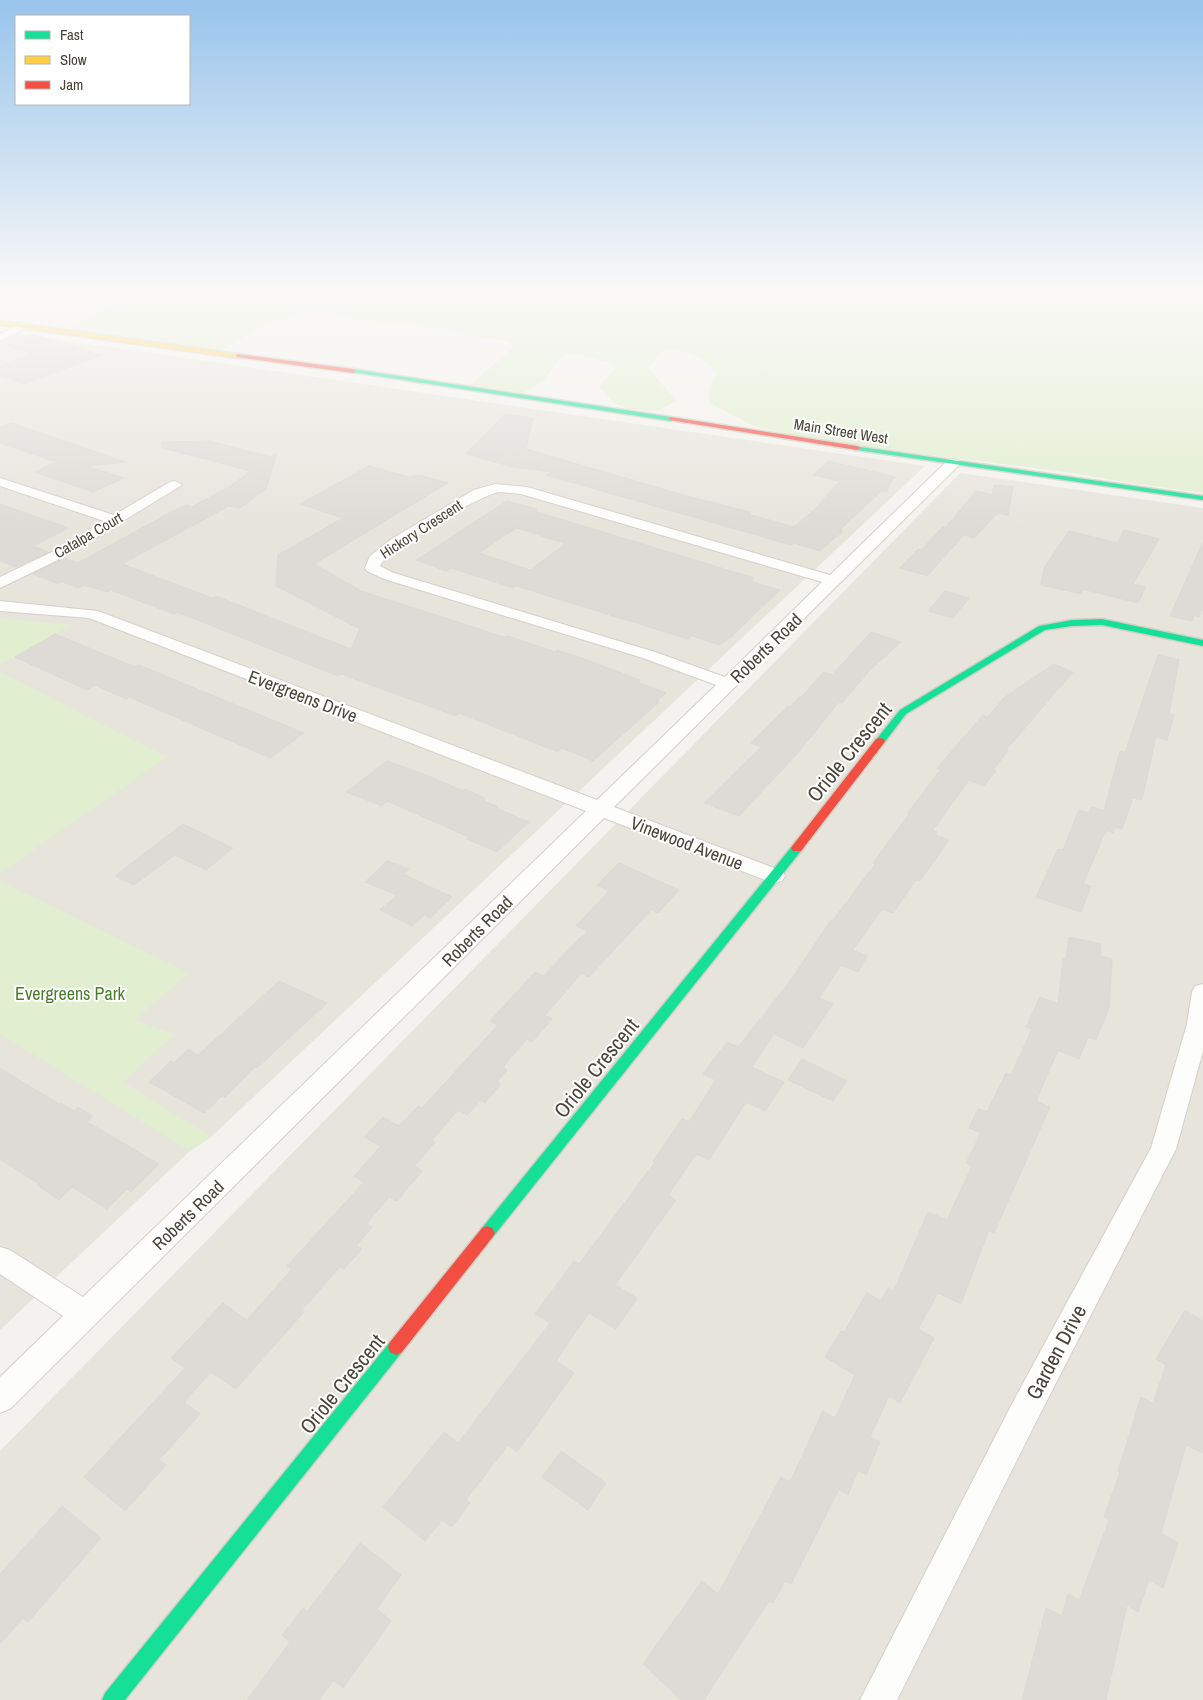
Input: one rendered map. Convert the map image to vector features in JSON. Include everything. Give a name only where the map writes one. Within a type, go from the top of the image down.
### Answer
[{"type":"main road","name":"Main Street West","points":[[359,371],[953,463],[1203,498]]},
{"type":"main road","name":"Oriole Crescent","points":[[112,1700],[775,876],[903,712],[1042,628],[1072,623],[1102,622],[1203,643]]},
{"type":"street","name":"Roberts Road","points":[[0,1398],[835,581],[953,463]]},
{"type":"street","points":[[0,482],[114,520]]},
{"type":"street","name":"Catalpa Court","points":[[0,583],[58,554],[175,485]]},
{"type":"street","name":"Hickory Crescent","points":[[729,684],[649,655],[396,579],[372,568],[375,559],[398,541],[479,493],[491,487],[502,487],[541,495],[835,581]]},
{"type":"street","name":"Evergreens Drive","points":[[0,606],[92,614],[600,810]]},
{"type":"street","name":"Vinewood Avenue","points":[[600,810],[775,876]]},
{"type":"street","name":"Garden Drive","points":[[878,1700],[1030,1402],[1163,1149],[1199,1024],[1203,992]]},
{"type":"street","points":[[0,1259],[86,1315]]},
{"type":"shaded area","points":[[0,371],[276,371],[925,466],[211,1137],[190,1151],[0,1330]]},
{"type":"shaded area","points":[[960,473],[1203,508],[1203,1700],[0,1700],[0,1451]]},
{"type":"green space","points":[[486,371],[550,371],[544,380],[523,393],[470,385]]},
{"type":"green space","points":[[612,371],[651,371],[677,401],[657,411],[629,409],[613,402],[599,387]]},
{"type":"green space","points":[[715,371],[1203,371],[1203,493],[1073,473],[813,440],[756,427],[710,403],[709,388],[717,373]]},
{"type":"green space","points":[[0,618],[72,625],[0,665]]},
{"type":"green space","points":[[0,672],[167,757],[0,873]]},
{"type":"green space","name":"Evergreens Park","points":[[0,881],[189,973],[135,1020],[174,1034],[123,1082],[211,1137],[190,1151],[0,1034]]},
{"type":"building","points":[[0,371],[58,371],[24,384],[0,376]]},
{"type":"building","points":[[505,414],[533,418],[526,449],[680,494],[751,512],[748,514],[794,527],[813,511],[840,481],[813,475],[828,461],[896,477],[889,484],[887,492],[882,491],[840,530],[843,531],[820,551],[794,543],[791,545],[546,475],[552,472],[513,467],[466,454]]},
{"type":"building","points":[[11,423],[126,462],[87,466],[124,478],[93,492],[35,472],[56,462],[0,443],[0,428]]},
{"type":"building","points":[[209,441],[271,457],[277,453],[266,489],[240,508],[229,506],[122,564],[212,598],[216,596],[351,649],[360,629],[276,586],[278,555],[343,518],[300,504],[369,466],[409,477],[419,475],[448,483],[314,564],[361,591],[504,637],[508,636],[555,652],[557,650],[587,660],[640,680],[637,682],[666,693],[657,701],[659,702],[593,761],[562,748],[558,752],[459,713],[456,716],[341,674],[338,676],[177,612],[174,614],[111,590],[108,592],[84,585],[78,588],[63,582],[59,584],[33,574],[65,558],[78,563],[171,512],[187,505],[191,507],[226,489],[251,471],[162,448],[162,442]]},
{"type":"building","points":[[994,485],[1013,487],[1008,515],[998,513],[974,538],[964,535],[927,576],[900,568],[918,549],[921,550],[943,527],[945,528],[976,491],[992,495]]},
{"type":"building","points":[[507,501],[537,509],[534,511],[754,578],[750,581],[780,590],[730,638],[720,645],[692,636],[688,639],[516,586],[514,588],[451,568],[446,571],[416,560]],"holes":[[[516,528],[566,544],[530,570],[479,553]]]},
{"type":"building","points":[[0,504],[68,528],[33,546],[48,552],[16,567],[0,561]]},
{"type":"building","points":[[1124,530],[1159,539],[1133,584],[1146,587],[1138,603],[1082,589],[1082,594],[1041,585],[1044,568],[1069,531],[1117,543]]},
{"type":"building","points":[[1203,542],[1203,608],[1199,617],[1194,615],[1192,621],[1170,616]]},
{"type":"building","points":[[945,591],[969,598],[953,618],[928,611]]},
{"type":"building","points":[[871,632],[901,642],[871,669],[842,703],[839,702],[796,755],[739,816],[704,803],[761,747],[751,743],[788,706],[790,707],[801,697],[824,672],[832,675]]},
{"type":"building","points":[[55,634],[135,667],[139,665],[304,733],[270,758],[129,697],[126,699],[95,685],[87,690],[15,657]]},
{"type":"building","points":[[1158,655],[1179,660],[1169,714],[1174,715],[1167,740],[1156,737],[1142,800],[1133,798],[1122,829],[1115,827],[1113,833],[1106,830],[1083,884],[1091,886],[1081,912],[1036,897],[1058,849],[1063,850],[1079,810],[1089,813],[1092,807],[1104,811],[1120,751],[1125,752]]},
{"type":"building","points":[[1054,664],[1073,672],[1006,750],[1008,751],[993,770],[996,771],[984,786],[969,780],[933,830],[937,832],[935,835],[949,840],[920,881],[916,880],[893,913],[882,909],[853,950],[867,956],[858,972],[841,965],[819,998],[833,1004],[803,1048],[774,1034],[752,1067],[784,1082],[765,1111],[746,1102],[709,1160],[696,1154],[668,1195],[676,1200],[615,1285],[637,1298],[616,1329],[589,1313],[556,1361],[574,1373],[517,1452],[508,1445],[466,1500],[470,1503],[452,1527],[442,1520],[425,1541],[383,1507],[444,1432],[458,1443],[550,1323],[535,1314],[574,1261],[579,1264],[655,1162],[653,1161],[682,1119],[689,1122],[716,1080],[703,1074],[727,1042],[738,1047],[793,977],[831,920],[833,920],[875,864],[873,863],[909,814],[907,814],[941,769],[937,768],[983,715],[987,717],[1005,697]]},
{"type":"building","points":[[387,761],[464,791],[465,789],[485,798],[483,800],[498,807],[496,808],[529,822],[497,852],[467,839],[469,837],[387,801],[382,806],[346,792]]},
{"type":"building","points":[[183,824],[233,848],[206,870],[175,855],[134,885],[115,876]]},
{"type":"building","points":[[387,861],[409,869],[403,874],[452,897],[430,918],[424,915],[412,926],[380,910],[397,895],[365,882]]},
{"type":"building","points":[[619,863],[679,890],[658,913],[651,910],[589,977],[582,973],[545,1015],[552,1019],[532,1042],[527,1039],[503,1067],[507,1070],[497,1082],[501,1084],[485,1103],[481,1100],[467,1115],[458,1110],[432,1140],[435,1142],[414,1166],[422,1171],[397,1201],[389,1197],[366,1224],[372,1227],[356,1246],[362,1249],[344,1269],[340,1267],[302,1310],[304,1312],[236,1389],[211,1372],[184,1402],[200,1414],[159,1460],[166,1465],[125,1511],[84,1477],[185,1368],[171,1358],[223,1303],[247,1320],[292,1269],[287,1266],[364,1182],[354,1176],[381,1146],[364,1137],[383,1117],[399,1126],[418,1106],[422,1108],[498,1025],[490,1021],[535,972],[543,976],[587,931],[576,926],[609,891],[597,885]]},
{"type":"building","points":[[1069,937],[1101,944],[1100,956],[1112,959],[1109,1008],[1096,1040],[1088,1037],[1079,1059],[1058,1050],[1036,1101],[1050,1107],[994,1233],[989,1230],[961,1304],[938,1293],[918,1329],[934,1338],[900,1403],[889,1396],[870,1437],[880,1442],[866,1475],[858,1470],[848,1495],[839,1489],[791,1584],[785,1581],[773,1603],[769,1601],[704,1700],[681,1700],[643,1664],[702,1581],[718,1594],[781,1477],[790,1482],[823,1411],[835,1418],[855,1375],[825,1357],[841,1331],[844,1332],[867,1293],[881,1301],[888,1288],[894,1290],[928,1212],[947,1220],[972,1166],[966,1163],[981,1133],[969,1128],[978,1109],[987,1112],[1006,1073],[1011,1075],[1032,1029],[1026,1027],[1040,997],[1058,1004],[1063,959],[1066,959]]},
{"type":"building","points":[[279,981],[327,1003],[257,1068],[255,1067],[225,1097],[222,1096],[204,1113],[149,1082],[171,1061],[174,1063],[188,1049],[198,1055]]},
{"type":"building","points":[[802,1059],[847,1081],[833,1101],[788,1080]]},
{"type":"building","points":[[0,1068],[59,1104],[61,1103],[74,1111],[78,1107],[93,1116],[87,1122],[159,1164],[131,1192],[127,1189],[107,1209],[72,1187],[59,1200],[37,1185],[39,1184],[0,1159]]},
{"type":"building","points":[[1185,1310],[1203,1321],[1203,1453],[1186,1445],[1161,1533],[1178,1543],[1163,1588],[1149,1580],[1138,1612],[1127,1605],[1106,1700],[1022,1700],[1046,1608],[1062,1616],[1068,1594],[1079,1600],[1109,1520],[1104,1517],[1120,1472],[1118,1471],[1141,1397],[1153,1403],[1166,1365],[1156,1359]]},
{"type":"building","points":[[561,1451],[606,1483],[588,1510],[542,1477]]},
{"type":"building","points":[[62,1506],[101,1538],[28,1622],[23,1618],[0,1644],[0,1574]]},
{"type":"building","points":[[360,1543],[401,1575],[377,1609],[391,1621],[343,1688],[334,1680],[319,1700],[247,1700],[290,1642],[282,1635],[303,1608],[307,1612]]},
{"type":"traffic: fast","points":[[355,371],[671,419]]},
{"type":"traffic: fast","points":[[857,448],[1203,498]]},
{"type":"traffic: fast","points":[[880,741],[903,712],[1042,628],[1072,623],[1102,622],[1203,643]]},
{"type":"traffic: fast","points":[[487,1233],[797,848]]},
{"type":"traffic: fast","points":[[112,1700],[396,1347]]},
{"type":"traffic: jam","points":[[671,419],[857,448]]},
{"type":"traffic: jam","points":[[797,848],[880,741]]},
{"type":"traffic: jam","points":[[396,1347],[487,1233]]}]
